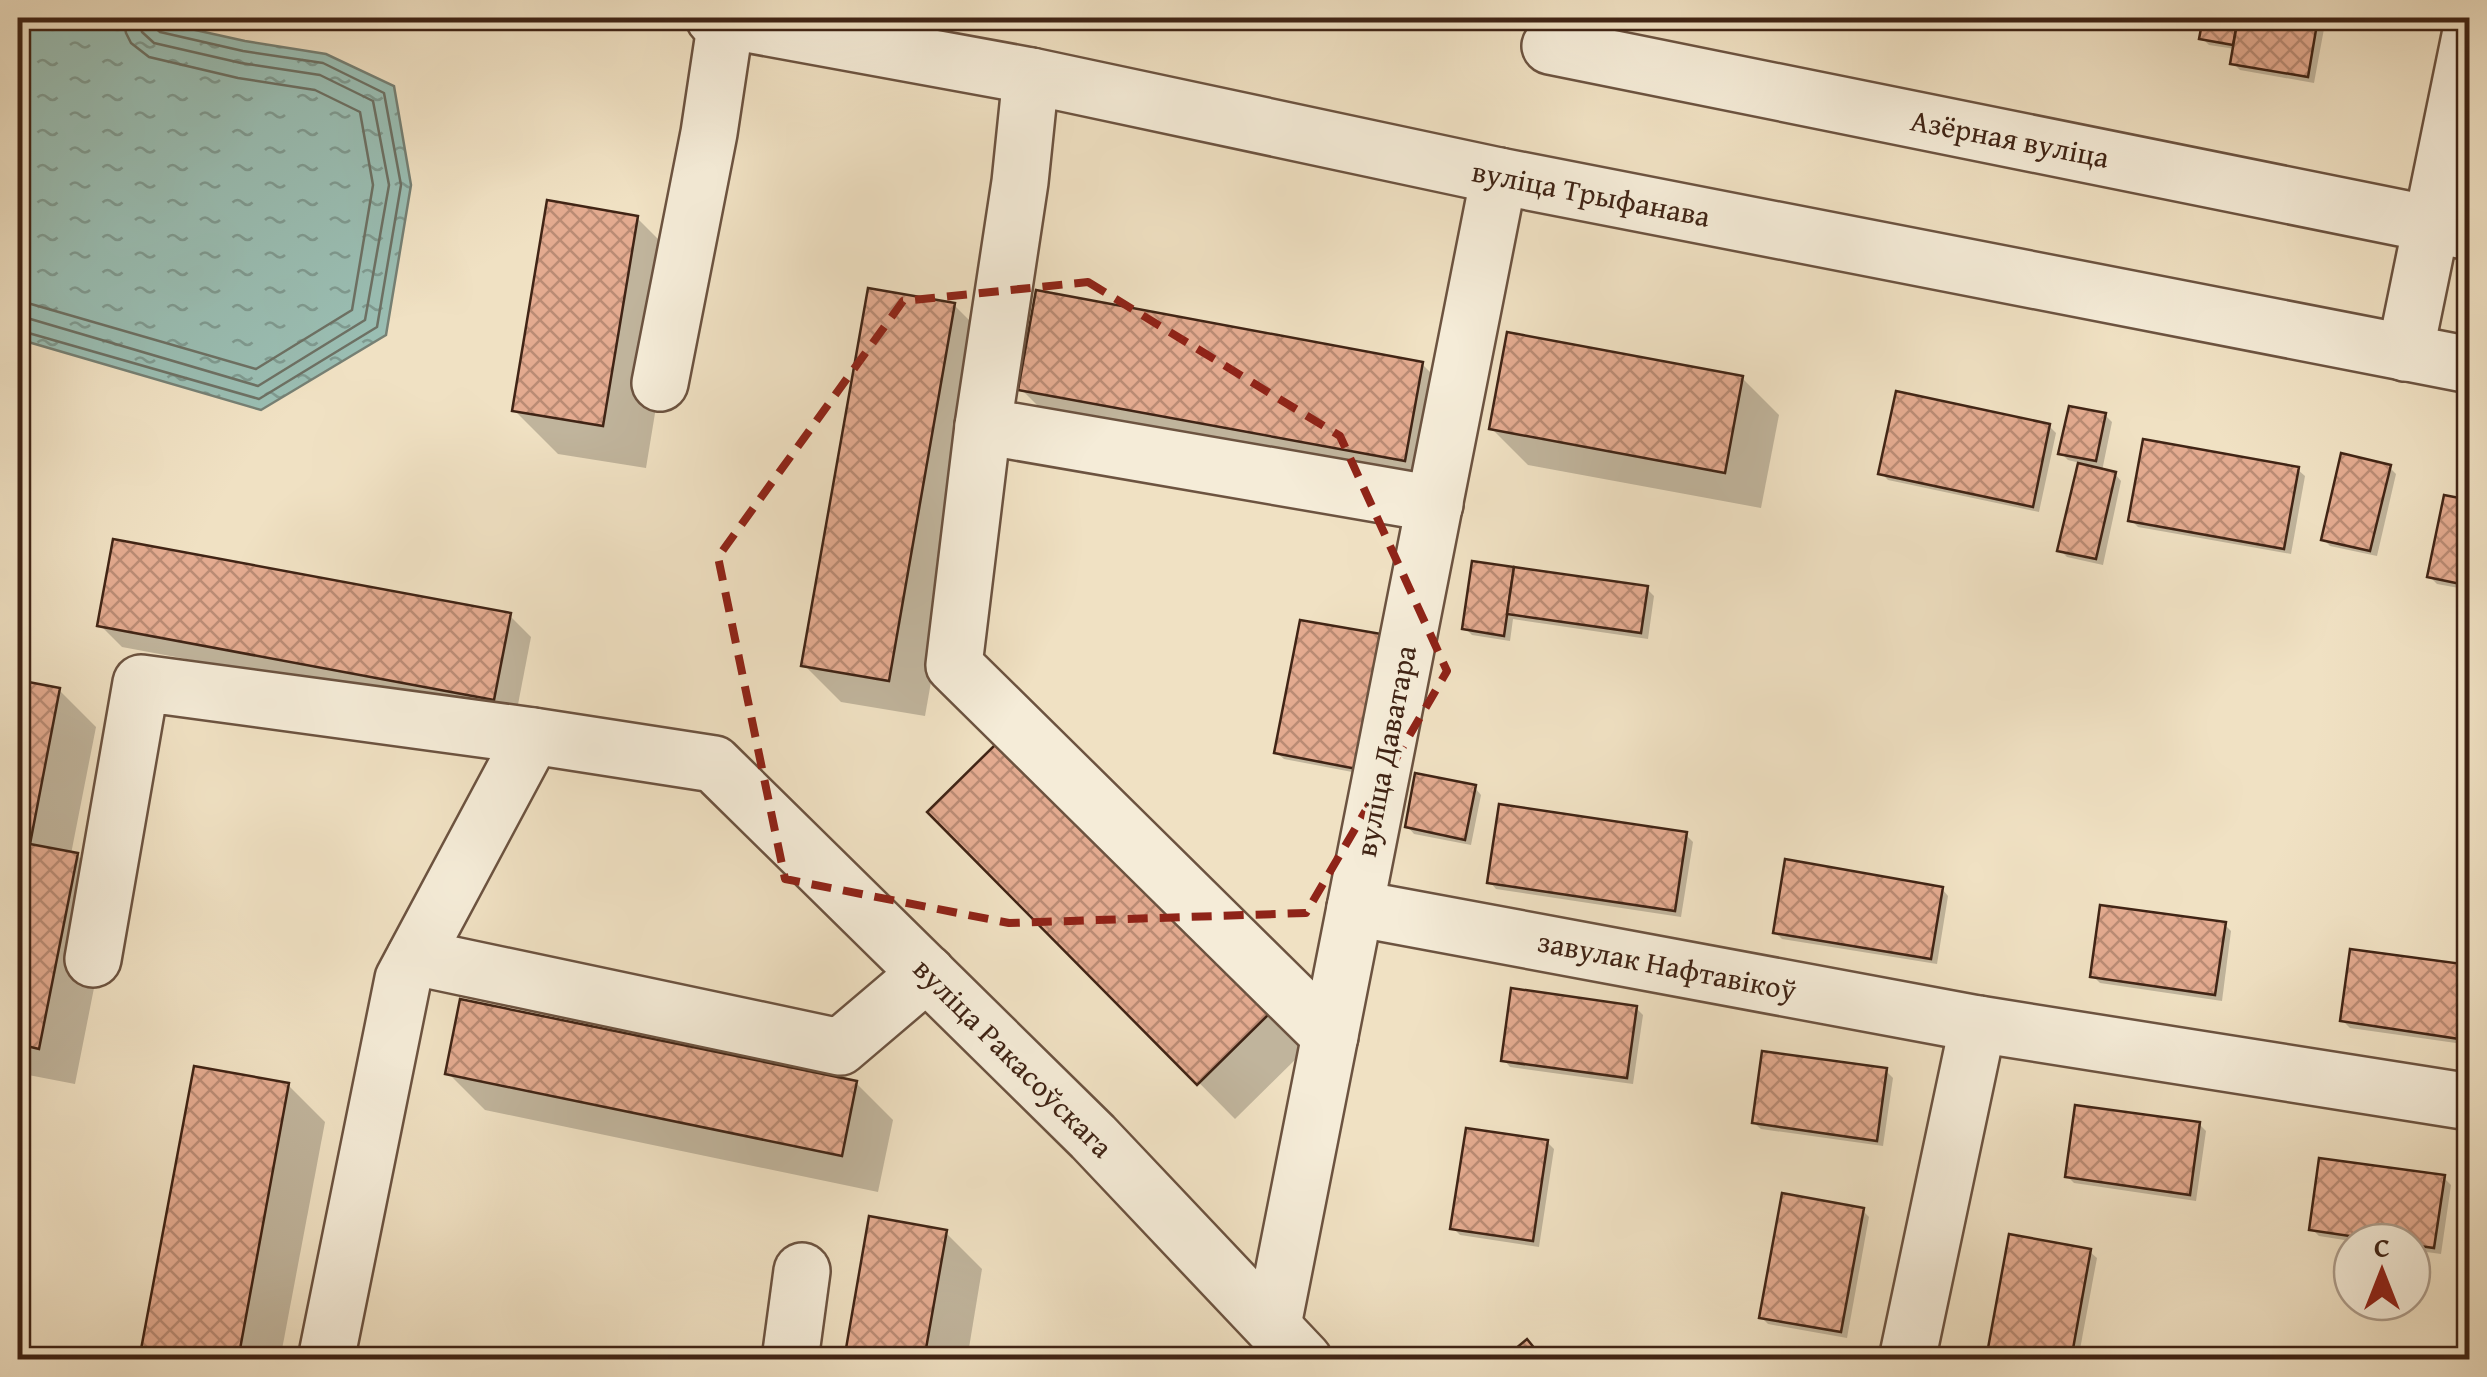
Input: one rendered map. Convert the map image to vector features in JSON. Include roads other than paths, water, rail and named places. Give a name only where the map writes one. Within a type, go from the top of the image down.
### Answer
[{"type":"street","name":"вуліца Трыфанава","points":[[720,19],[1031,76],[1500,176],[2470,365]]},
{"type":"street","points":[[660,382],[709,133],[720,19]]},
{"type":"street","points":[[2405,353],[2450,228],[2470,36]]},
{"type":"street","name":"Азёрная вуліца","points":[[1550,46],[2450,228]]},
{"type":"street","points":[[1031,76],[954,664],[1330,1036]]},
{"type":"street","name":"вуліца Даватара","points":[[1289,1342],[1330,1036],[1500,176]]},
{"type":"street","points":[[983,426],[1435,504]]},
{"type":"street","points":[[94,959],[141,683],[533,736],[403,979],[326,1360]]},
{"type":"street","name":"вуліца Ракасоўскага","points":[[533,736],[714,764],[1093,1136],[1289,1342]]},
{"type":"street","name":"завулак Нафтавікоў","points":[[1356,908],[1978,1024],[2470,1102]]},
{"type":"street","points":[[415,957],[840,1047],[927,973]]},
{"type":"street","points":[[1907,1360],[1978,1024]]},
{"type":"street","points":[[790,1360],[802,1272]]},
{"type":"water","points":[[18,18],[141,18],[326,54],[394,86],[411,185],[386,335],[261,410],[18,339]]}]
